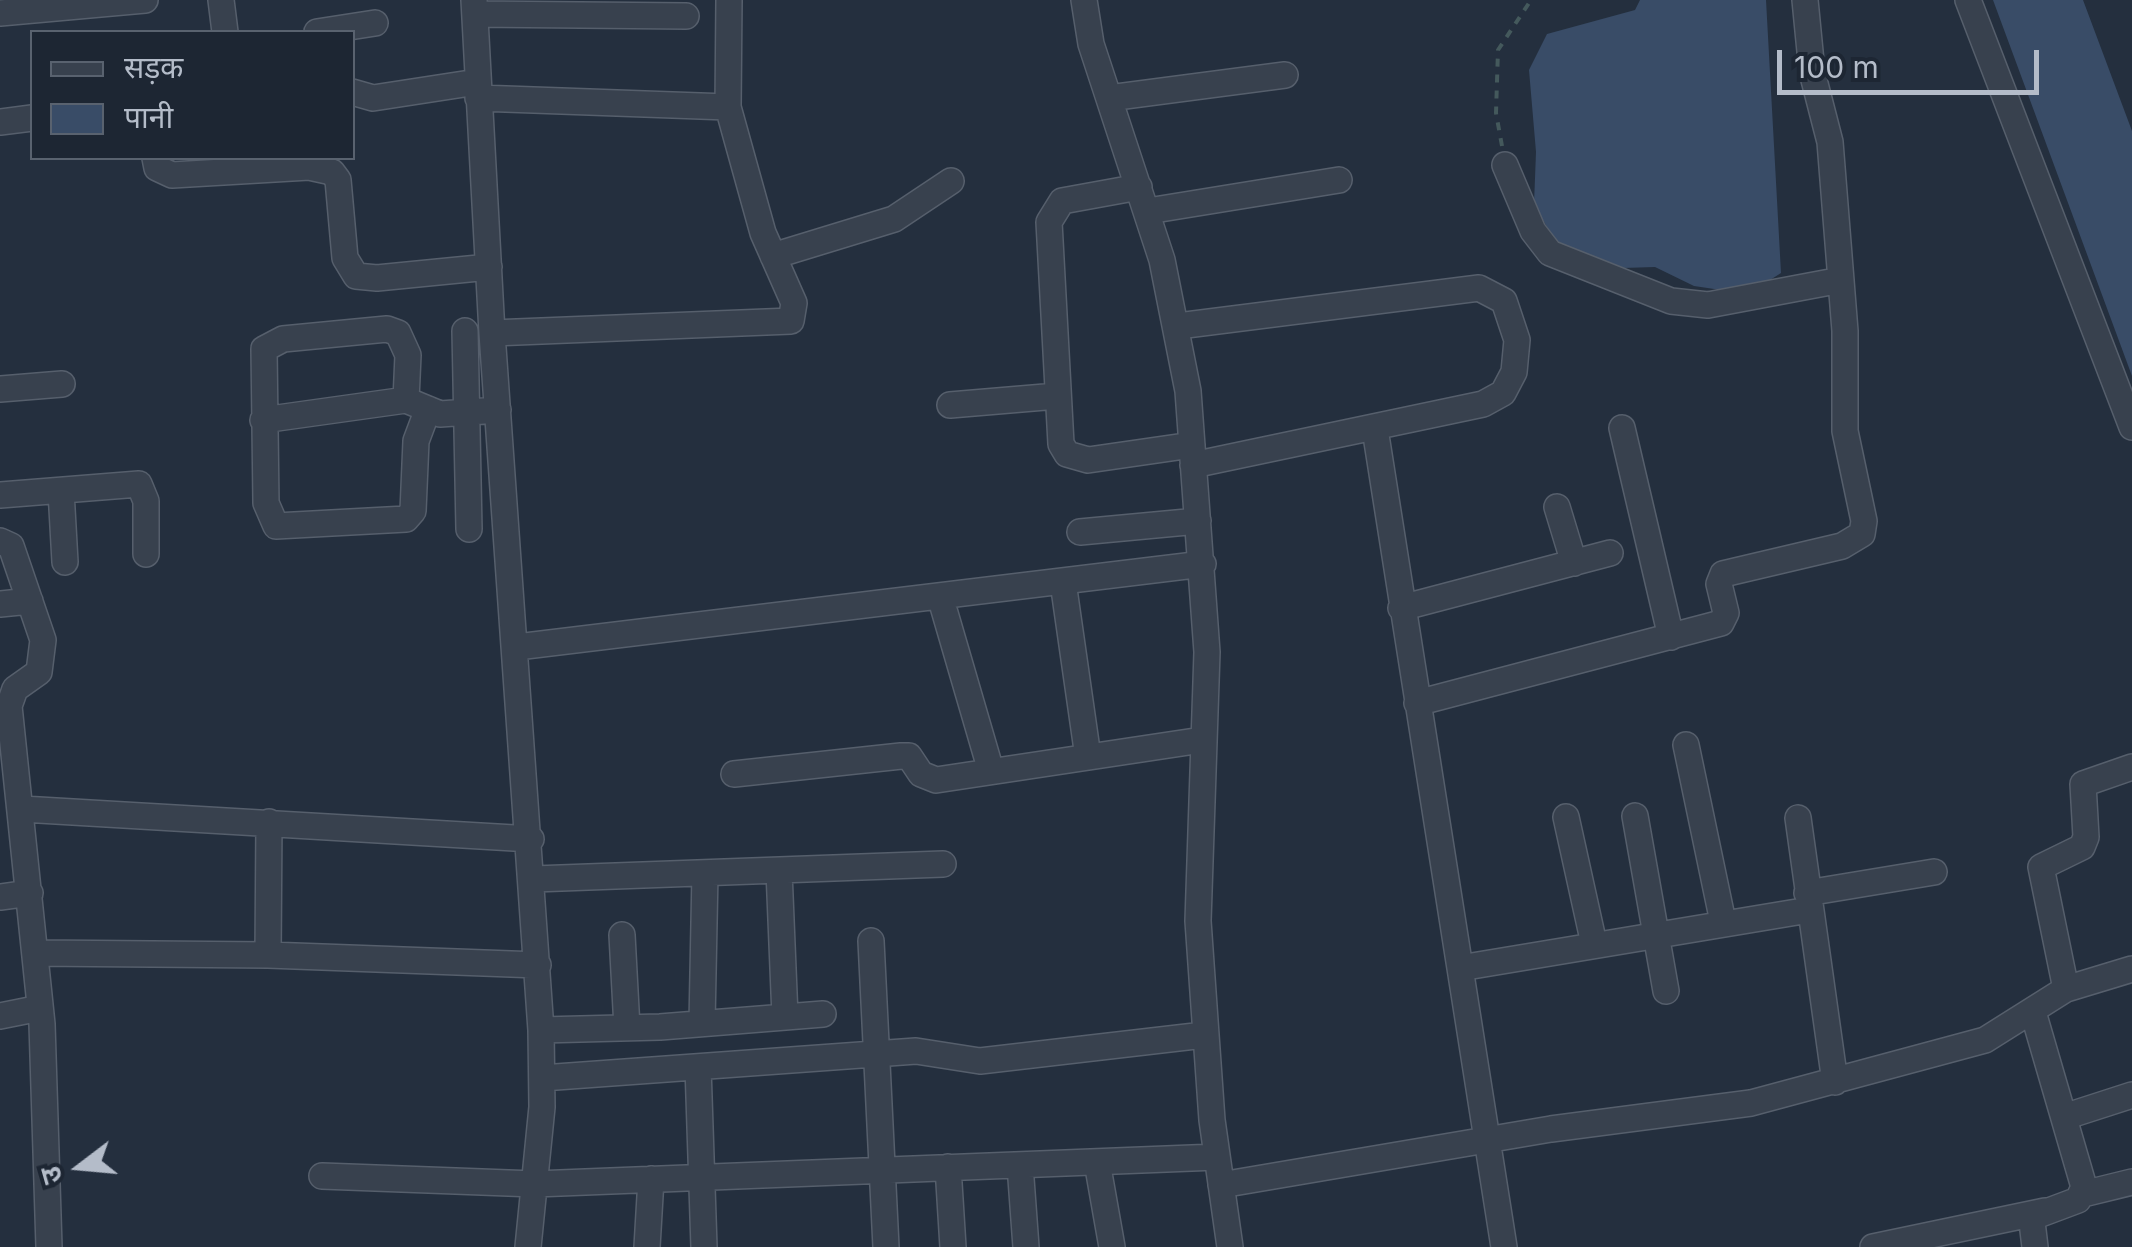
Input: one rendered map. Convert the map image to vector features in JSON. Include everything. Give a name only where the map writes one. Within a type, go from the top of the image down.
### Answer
[{"type":"street","points":[[0,13],[145,0]]},
{"type":"street","points":[[221,0],[225,30]]},
{"type":"street","points":[[492,332],[791,321],[794,302],[773,256],[728,107],[729,0]]},
{"type":"street","points":[[1084,0],[1091,44],[1144,199],[1178,326],[1203,564],[1207,652],[1197,852],[1204,1035],[1230,1247]]},
{"type":"street","points":[[1417,704],[1725,619],[1719,584],[1723,574],[1842,546],[1862,534],[1864,521],[1845,431],[1841,280],[1828,126],[1812,72],[1805,0]]},
{"type":"street","points":[[1968,0],[2132,427]]},
{"type":"street","points":[[528,1247],[536,1184],[541,1030],[534,879],[492,332],[474,7],[686,16]]},
{"type":"street","points":[[330,30],[375,23]]},
{"type":"street","points":[[1108,98],[1284,75]]},
{"type":"street","points":[[355,93],[373,98],[478,90],[728,107]]},
{"type":"street","points":[[0,122],[30,118]]},
{"type":"street","points":[[155,160],[157,168],[172,175],[240,164],[322,167],[332,172],[338,180],[344,258],[356,276],[376,278],[488,266]]},
{"type":"street","points":[[1505,165],[1534,231],[1550,252],[1672,301],[1708,304],[1841,280]]},
{"type":"street","points":[[1178,326],[1479,288],[1504,300],[1516,340],[1514,372],[1504,393],[1483,404],[1374,429],[1192,455],[1074,458],[1061,444],[1047,240],[1054,210],[1062,201],[1144,199],[1339,180]]},
{"type":"street","points":[[773,256],[894,219],[951,181]]},
{"type":"street","points":[[387,329],[398,334],[408,355],[417,404],[413,511],[396,521],[276,526],[266,503],[264,420],[264,349],[272,342],[387,329]]},
{"type":"street","points":[[465,331],[469,529]]},
{"type":"street","points":[[0,388],[62,384]]},
{"type":"street","points":[[950,405],[1057,396]]},
{"type":"street","points":[[264,420],[417,404],[440,414],[498,410]]},
{"type":"street","points":[[1622,428],[1671,637]]},
{"type":"street","points":[[1374,429],[1504,1247]]},
{"type":"street","points":[[0,495],[139,484],[146,500],[146,554]]},
{"type":"street","points":[[61,491],[65,562]]},
{"type":"street","points":[[1557,507],[1574,563]]},
{"type":"street","points":[[1080,532],[1198,521]]},
{"type":"street","points":[[0,540],[11,546],[30,601],[43,657],[39,672],[15,690],[5,730],[22,809],[36,952],[49,1247]]},
{"type":"street","points":[[1401,608],[1610,553]]},
{"type":"street","points":[[517,647],[1203,564]]},
{"type":"street","points":[[1063,582],[1088,756]]},
{"type":"street","points":[[940,596],[990,772]]},
{"type":"street","points":[[0,604],[30,601]]},
{"type":"street","points":[[734,774],[909,756],[920,774],[936,780],[1202,740]]},
{"type":"street","points":[[1686,745],[1723,922]]},
{"type":"street","points":[[2066,989],[2040,867],[2082,846],[2086,838],[2083,784],[2132,767]]},
{"type":"street","points":[[22,809],[531,839]]},
{"type":"street","points":[[1635,816],[1666,991]]},
{"type":"street","points":[[1566,818],[1594,944]]},
{"type":"street","points":[[1798,818],[1835,1082]]},
{"type":"street","points":[[268,955],[269,822]]},
{"type":"street","points":[[534,879],[943,864]]},
{"type":"street","points":[[779,871],[785,1018]]},
{"type":"street","points":[[1460,968],[1723,922],[1934,872]]},
{"type":"street","points":[[702,1023],[705,873]]},
{"type":"street","points":[[0,897],[30,893]]},
{"type":"street","points":[[622,935],[627,1028]]},
{"type":"street","points":[[871,941],[886,1247]]},
{"type":"street","points":[[36,952],[268,955],[538,965]]},
{"type":"street","points":[[1221,1185],[1489,1140],[1703,1111],[1835,1082],[1985,1040],[2066,989],[2132,969]]},
{"type":"street","points":[[0,1016],[40,1008]]},
{"type":"street","points":[[2032,1012],[2083,1194]]},
{"type":"street","points":[[541,1030],[823,1014]]},
{"type":"street","points":[[542,1078],[916,1050],[980,1061],[1204,1035]]},
{"type":"street","points":[[698,1068],[704,1247]]},
{"type":"street","points":[[2064,1117],[2132,1095]]},
{"type":"street","points":[[322,1176],[536,1184],[1217,1157]]},
{"type":"street","points":[[1097,1162],[1112,1247]]},
{"type":"street","points":[[1020,1165],[1026,1247]]},
{"type":"street","points":[[948,1167],[953,1247]]},
{"type":"street","points":[[648,1247],[651,1179]]},
{"type":"street","points":[[1873,1247],[2045,1211],[2083,1194],[2132,1182]]},
{"type":"street","points":[[2036,1247],[2032,1222],[2045,1211]]},
{"type":"path","points":[[1505,165],[1496,113],[1498,50],[1530,0]]},
{"type":"water","points":[[1640,0],[1766,0],[1781,273],[1748,294],[1694,286],[1655,267],[1623,268],[1591,260],[1556,243],[1534,204],[1536,152],[1529,70],[1547,34],[1635,10]]},
{"type":"water","points":[[1993,0],[2083,0],[2132,131],[2132,376]]}]
